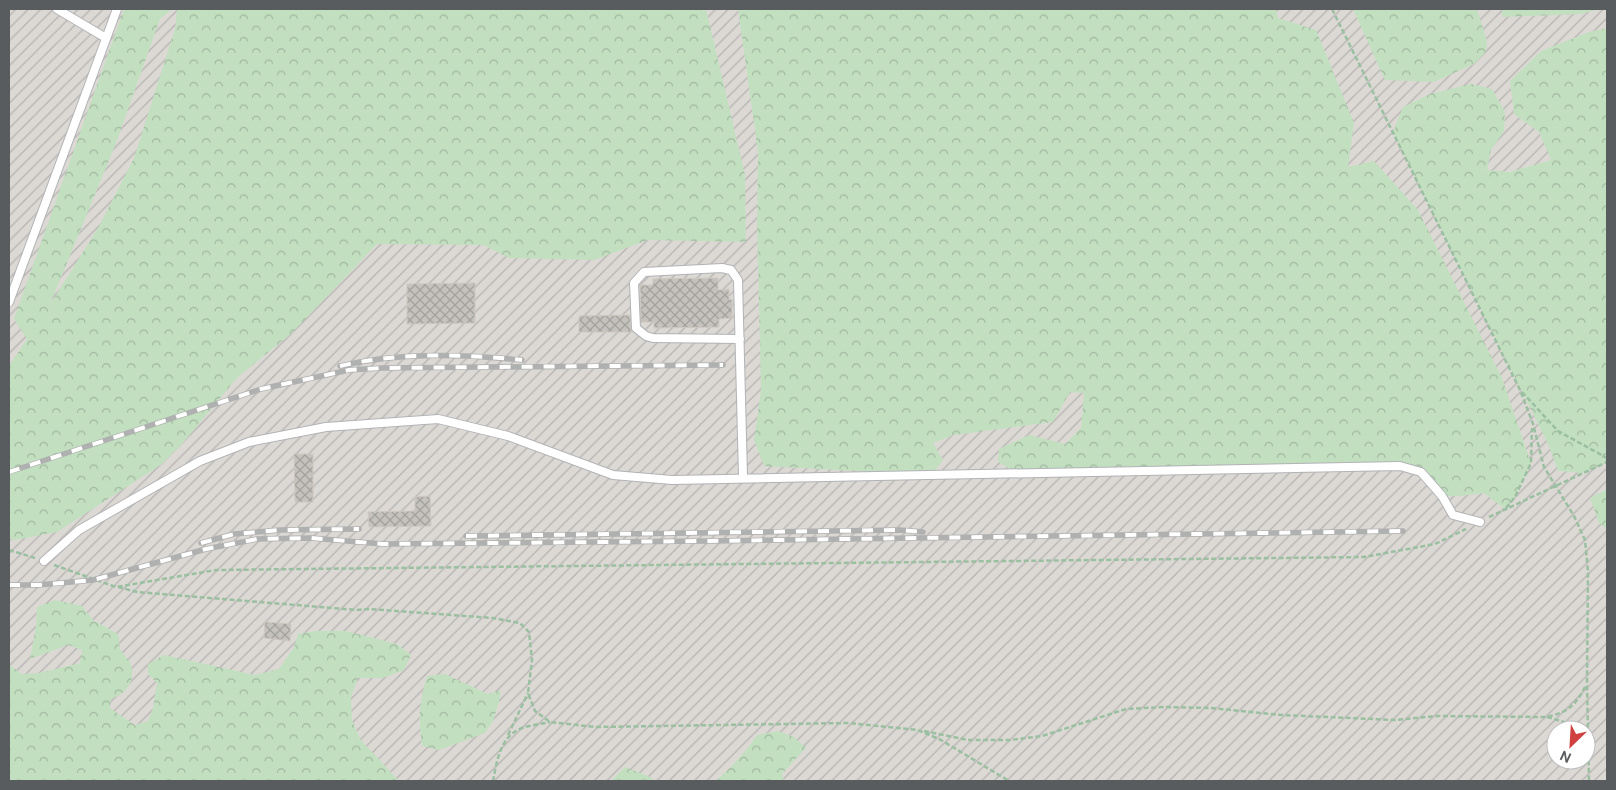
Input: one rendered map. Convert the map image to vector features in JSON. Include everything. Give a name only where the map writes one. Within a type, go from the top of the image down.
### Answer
[{"type":"lane","points":[[57,9],[106,38]]},
{"type":"lane","points":[[9,302],[117,9]]},
{"type":"lane","points":[[740,339],[653,338],[646,336],[636,328],[634,284],[644,272],[722,268],[731,270],[738,280],[740,339],[743,478]]},
{"type":"lane","points":[[44,560],[79,530],[200,461],[249,442],[326,427],[438,419],[508,436],[613,475],[672,480],[1400,466],[1421,472],[1442,496],[1453,515],[1480,522]]},
{"type":"path","points":[[1332,9],[1520,390],[1533,424],[1544,467],[1574,516],[1585,540],[1588,570],[1588,720]]},
{"type":"path","points":[[1520,390],[1558,431],[1607,458]]},
{"type":"path","points":[[1505,509],[1515,497],[1531,463],[1533,424]]},
{"type":"path","points":[[116,587],[216,570],[1364,557],[1435,544],[1607,462]]},
{"type":"path","points":[[9,550],[44,560],[116,587],[137,592],[357,610],[369,609],[493,618],[520,623],[529,632],[532,660],[528,693],[498,756],[493,781]]},
{"type":"path","points":[[508,736],[521,728],[550,722],[595,727],[849,723],[918,730],[968,740],[1010,740],[1042,736],[1126,710],[1164,707],[1210,708],[1282,715],[1395,720],[1437,716],[1545,717],[1556,715],[1568,709],[1578,700],[1587,684]]},
{"type":"path","points":[[528,693],[535,711],[550,722]]},
{"type":"path","points":[[1545,717],[1556,720]]},
{"type":"path","points":[[918,730],[941,740],[1009,781]]},
{"type":"shaded area","points":[[9,9],[1607,9],[1607,781],[9,781]]},
{"type":"green space","points":[[124,9],[172,9],[160,19],[116,143],[46,311],[98,228],[134,158],[175,29],[177,9],[706,9],[745,175],[746,242],[648,240],[594,260],[509,258],[483,245],[377,244],[292,333],[237,378],[182,444],[162,464],[57,532],[15,540],[9,539],[9,366],[27,339],[14,319]]},
{"type":"green space","points":[[738,9],[1276,9],[1278,18],[1316,30],[1354,123],[1348,167],[1374,161],[1418,210],[1502,378],[1531,463],[1515,497],[1505,509],[1484,493],[1442,496],[1421,472],[1400,466],[1017,473],[998,462],[999,449],[1029,435],[1065,444],[1081,428],[1084,393],[1070,392],[1053,422],[954,435],[933,443],[943,460],[932,475],[764,466],[754,440],[761,390],[757,226],[758,152]]},
{"type":"green space","points":[[1353,9],[1477,9],[1487,41],[1486,52],[1474,64],[1434,82],[1385,80]]},
{"type":"green space","points":[[1502,9],[1601,9],[1581,14],[1502,17]]},
{"type":"green space","points":[[1607,28],[1607,462],[1583,473],[1558,471],[1549,446],[1393,132],[1403,107],[1430,94],[1471,84],[1492,89],[1505,112],[1504,131],[1491,150],[1487,170],[1510,172],[1551,160],[1539,132],[1514,114],[1510,81],[1541,51],[1589,32]]},
{"type":"green space","points":[[1607,489],[1607,529],[1599,523],[1590,498]]},
{"type":"green space","points":[[55,600],[82,606],[93,620],[118,634],[120,649],[130,662],[132,675],[126,689],[111,699],[110,708],[135,725],[148,721],[153,708],[157,683],[148,674],[148,664],[164,655],[255,675],[279,669],[294,647],[298,634],[315,631],[346,631],[397,644],[411,655],[404,670],[383,678],[358,678],[351,697],[352,720],[360,739],[399,781],[9,781],[9,664],[21,674],[39,673],[80,663],[82,650],[68,645],[30,659],[36,626],[37,607]]},
{"type":"green space","points":[[445,674],[488,694],[501,690],[493,721],[485,733],[439,750],[422,746],[420,711],[427,676]]},
{"type":"green space","points":[[778,731],[794,737],[806,748],[782,774],[784,781],[715,781],[738,760],[757,735]]},
{"type":"green space","points":[[625,767],[648,776],[655,781],[611,781]]},
{"type":"building","points":[[718,278],[718,290],[729,289],[729,300],[732,299],[732,318],[719,319],[719,327],[654,328],[654,322],[641,322],[640,285],[653,285],[653,279]]},
{"type":"building","points":[[475,283],[475,323],[407,324],[407,284]]},
{"type":"building","points":[[630,315],[631,332],[579,332],[579,316]]},
{"type":"building","points":[[294,454],[313,454],[313,502],[295,502]]},
{"type":"building","points":[[430,496],[431,526],[369,527],[368,512],[415,511],[415,497]]},
{"type":"building","points":[[265,622],[291,624],[290,641],[264,638]]},
{"type":"railway","points":[[340,366],[363,361],[408,356],[476,356],[522,360]]},
{"type":"railway","points":[[9,472],[261,389],[349,370],[382,368],[723,365]]},
{"type":"railway","points":[[201,543],[234,534],[280,530],[359,529]]},
{"type":"railway","points":[[466,536],[900,530],[923,532]]},
{"type":"railway","points":[[9,585],[38,585],[93,580],[206,549],[257,539],[311,538],[383,544],[1403,531]]}]
